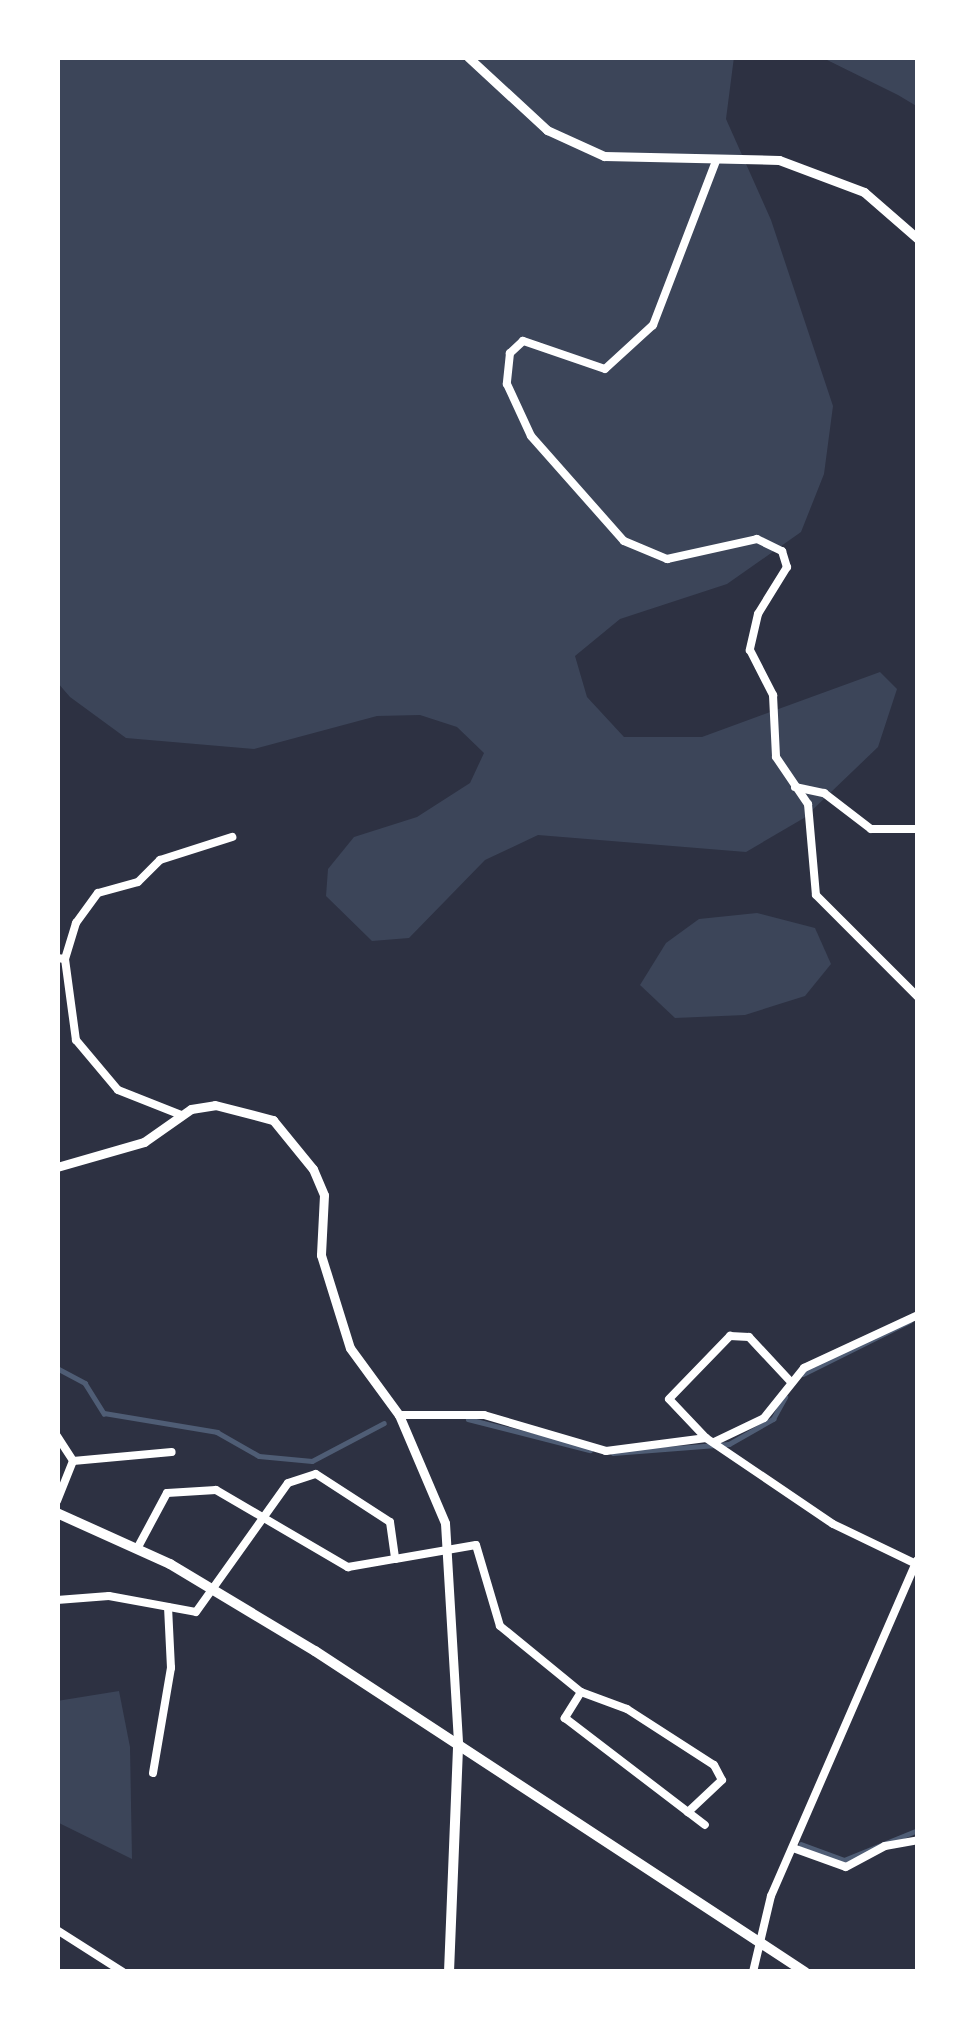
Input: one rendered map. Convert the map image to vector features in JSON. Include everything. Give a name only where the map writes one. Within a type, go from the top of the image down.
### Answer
[{"type":"main road","points":[[57,1513],[138,1547],[209,1586],[805,1972]]},
{"type":"main road","points":[[450,1968],[458,1744]]},
{"type":"street","points":[[468,57],[547,130],[604,156],[778,160],[864,192],[918,239]]},
{"type":"street","points":[[716,161],[653,325],[605,369],[523,341],[509,357],[507,384],[531,436],[624,541],[667,559],[758,538],[782,551],[787,567],[761,607],[750,650],[773,695],[776,758],[814,830],[816,895],[918,997]]},
{"type":"street","points":[[794,787],[824,794],[871,829],[918,829]]},
{"type":"street","points":[[181,1115],[118,1090],[76,1040],[61,958],[76,923],[98,893],[138,883],[160,860],[232,837]]},
{"type":"street","points":[[57,1167],[144,1142],[181,1115],[215,1105],[273,1120],[313,1168],[324,1195],[321,1256],[350,1348],[399,1415],[431,1481],[449,1548],[458,1744]]},
{"type":"street","points":[[399,1415],[484,1415],[606,1451],[712,1443],[764,1418],[790,1381],[888,1334],[914,1313]]},
{"type":"street","points":[[753,1972],[758,1940],[794,1848],[917,1561],[833,1524],[712,1443],[669,1399],[730,1336],[749,1337],[790,1381]]},
{"type":"street","points":[[57,1436],[73,1461]]},
{"type":"street","points":[[73,1461],[172,1452]]},
{"type":"street","points":[[57,1501],[73,1461]]},
{"type":"street","points":[[57,1600],[109,1596],[196,1612],[209,1586],[288,1483],[316,1474],[390,1522],[395,1559]]},
{"type":"street","points":[[138,1547],[167,1493],[216,1490],[266,1513],[348,1567],[476,1545],[500,1626],[581,1692],[627,1709],[714,1765],[722,1780],[688,1812]]},
{"type":"street","points":[[905,1590],[918,1596]]},
{"type":"street","points":[[153,1773],[171,1668],[168,1607]]},
{"type":"street","points":[[581,1692],[565,1718],[705,1825]]},
{"type":"street","points":[[794,1848],[847,1867],[885,1846],[918,1840]]},
{"type":"street","points":[[57,1930],[123,1972]]},
{"type":"shaded area","points":[[57,57],[734,57],[726,119],[771,220],[833,406],[824,474],[801,532],[727,584],[620,619],[575,656],[587,697],[624,737],[702,737],[880,672],[897,689],[878,747],[804,818],[746,852],[538,835],[485,860],[409,938],[372,941],[326,896],[328,869],[354,837],[417,817],[470,783],[484,753],[457,727],[420,715],[377,716],[254,749],[126,738],[70,697],[57,682]]},
{"type":"shaded area","points":[[821,57],[918,57],[918,107],[898,95]]},
{"type":"shaded area","points":[[757,913],[815,928],[831,964],[805,996],[745,1015],[675,1018],[640,985],[666,943],[699,919]]},
{"type":"shaded area","points":[[119,1691],[130,1747],[132,1859],[57,1822],[57,1701]]},
{"type":"waterway","points":[[803,1374],[910,1321]]},
{"type":"waterway","points":[[57,1368],[85,1383],[104,1413],[217,1432],[259,1456],[312,1461],[384,1423]]},
{"type":"waterway","points":[[613,1453],[729,1444],[773,1419],[785,1397]]},
{"type":"waterway","points":[[468,1419],[590,1450]]},
{"type":"waterway","points":[[801,1844],[844,1860],[918,1830]]}]
